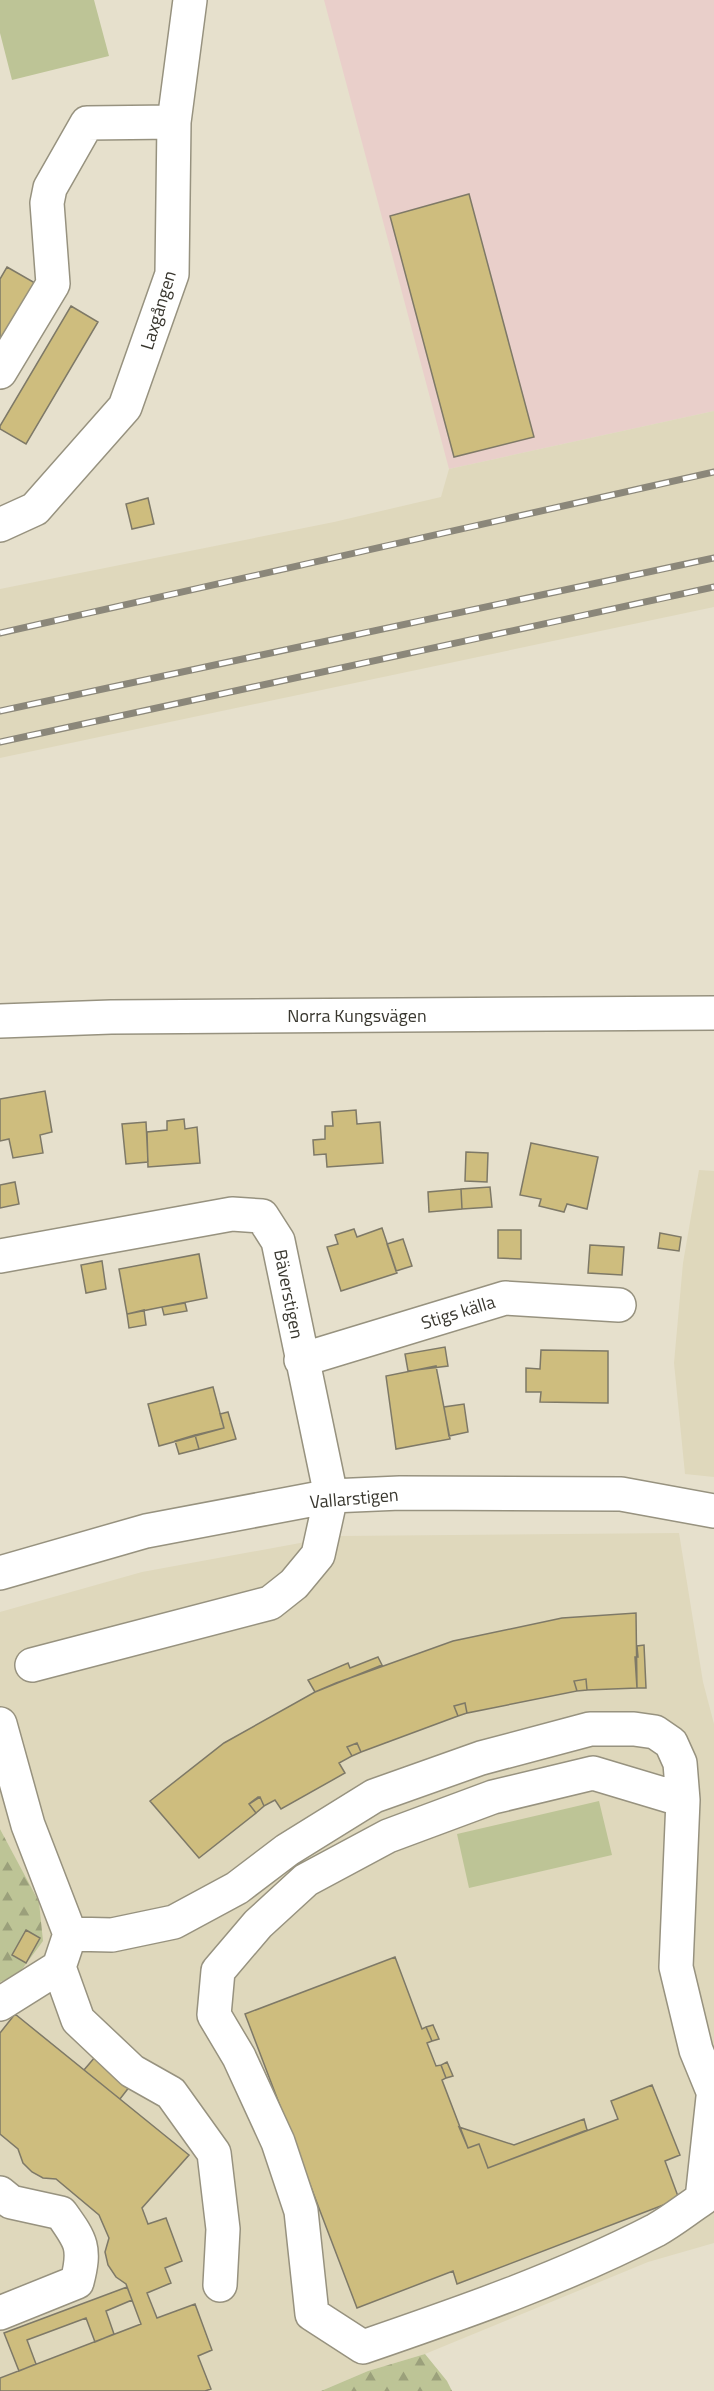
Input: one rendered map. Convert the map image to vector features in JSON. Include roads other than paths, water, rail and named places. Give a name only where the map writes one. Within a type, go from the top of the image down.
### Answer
[{"type":"street","name":"Laxgången","points":[[0,525],[35,509],[125,407],[172,274],[174,122],[190,0]]},
{"type":"street","points":[[0,372],[53,284],[46,203],[50,188],[87,123],[174,122]]},
{"type":"street","name":"Norra Kungsvägen","points":[[0,1021],[111,1017],[714,1013]]},
{"type":"street","name":"Bäverstigen","points":[[0,1256],[232,1214],[262,1216],[278,1241],[331,1496]]},
{"type":"street","name":"Stigs källa","points":[[301,1360],[505,1298],[619,1305]]},
{"type":"street","name":"Vallarstigen","points":[[0,1573],[146,1531],[331,1496],[400,1493],[621,1494],[714,1511]]},
{"type":"street","points":[[32,1665],[270,1603],[294,1584],[318,1555],[331,1496]]},
{"type":"street","points":[[0,1724],[28,1825],[70,1934],[59,1967],[78,2020],[132,2071],[171,2093],[214,2153],[223,2229],[220,2284]]},
{"type":"street","points":[[70,1934],[112,1935],[174,1922],[237,1888],[287,1850],[374,1796],[481,1758],[590,1729],[634,1729],[655,1732],[671,1743],[680,1763],[683,1800],[676,1967],[696,2050],[713,2088],[702,2199],[658,2229],[569,2270],[363,2347],[312,2314],[301,2211],[278,2142],[239,2057],[214,2015],[218,1971],[258,1923],[306,1880],[388,1836],[493,1797],[593,1773],[683,1800]]},
{"type":"street","points":[[0,2004],[59,1967]]},
{"type":"street","points":[[0,2193],[10,2202],[61,2213],[77,2234],[83,2258],[77,2282],[0,2313]]},
{"type":"railway","points":[[0,633],[714,472]]},
{"type":"railway","points":[[0,711],[714,558]]},
{"type":"railway","points":[[0,742],[714,587]]}]
